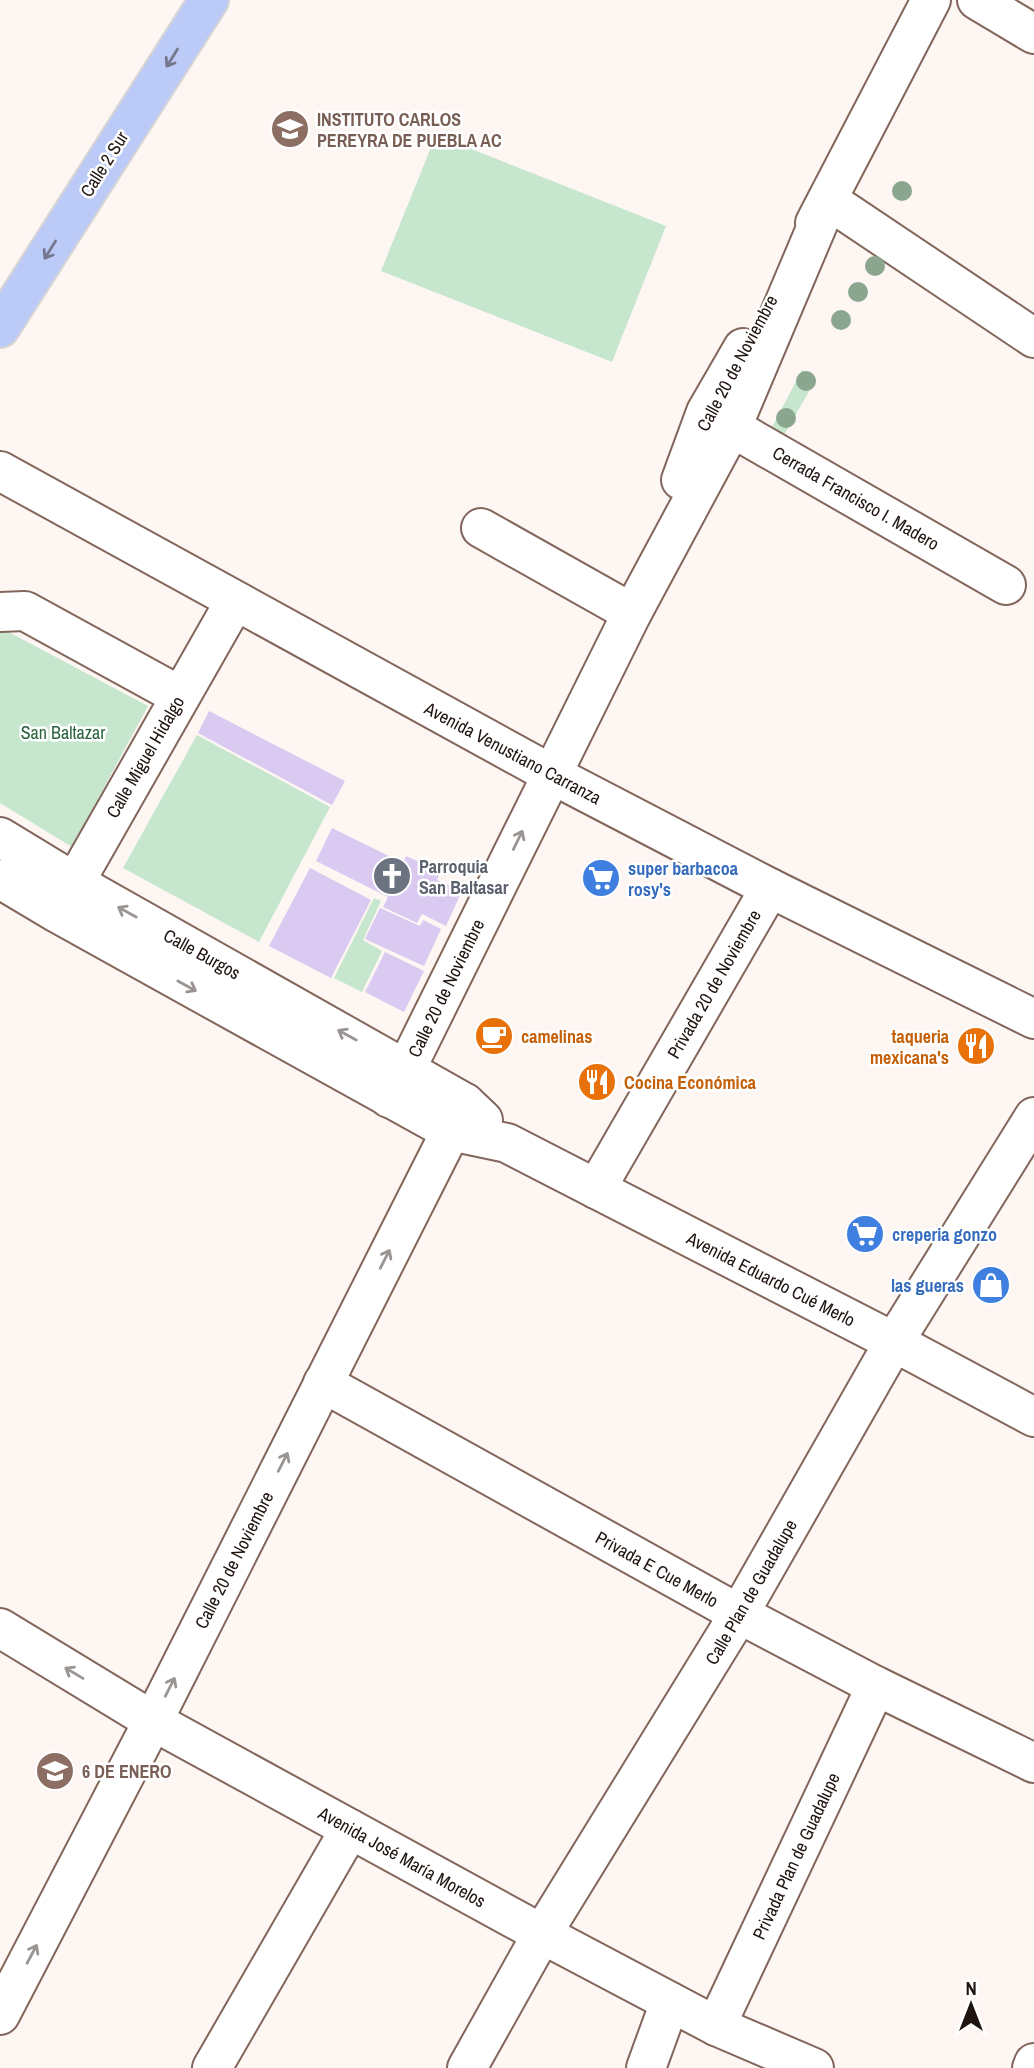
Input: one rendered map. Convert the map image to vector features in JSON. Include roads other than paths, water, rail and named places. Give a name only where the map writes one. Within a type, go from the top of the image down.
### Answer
[{"type":"main road","name":"Calle 2 Sur","points":[[0,328],[209,0]]},
{"type":"street","name":"Calle 20 de Noviembre","points":[[397,1084],[632,613],[719,420],[931,0]]},
{"type":"street","points":[[977,0],[1034,34]]},
{"type":"street","points":[[828,200],[1034,338]]},
{"type":"street","name":"Cerrada Francisco I. Madero","points":[[719,420],[1006,585]]},
{"type":"street","name":"Avenida Venustiano Carranza","points":[[0,471],[551,775],[770,888],[1034,1019]]},
{"type":"street","points":[[481,528],[632,613]]},
{"type":"street","name":"Calle Miguel Hidalgo","points":[[65,898],[235,601]]},
{"type":"street","points":[[0,611],[25,611],[180,696]]},
{"type":"street","name":"Calle Burgos","points":[[0,836],[65,898]]},
{"type":"street","name":"Calle Burgos","points":[[0,878],[65,898],[397,1084]]},
{"type":"street","name":"Privada 20 de Noviembre","points":[[596,1189],[770,888]]},
{"type":"street","name":"Avenida Eduardo Cué Merlo","points":[[397,1084],[1034,1417]]},
{"type":"street","name":"Calle Plan de Guadalupe","points":[[467,2068],[542,1934],[739,1614],[894,1342],[1034,1116]]},
{"type":"street","name":"Calle 20 de Noviembre","points":[[0,2015],[153,1721],[457,1117]]},
{"type":"street","name":"Privada E Cue Merlo","points":[[323,1383],[739,1614],[876,1686],[1034,1763]]},
{"type":"street","name":"Avenida José María Morelos","points":[[0,1628],[153,1721],[542,1934],[716,2026],[814,2068]]},
{"type":"street","name":"Privada Plan de Guadalupe","points":[[716,2026],[876,1686]]},
{"type":"street","points":[[212,2068],[350,1829]]},
{"type":"street","points":[[646,2068],[670,2002]]},
{"type":"street","points":[[1032,2068],[1034,2063]]},
{"type":"place","name":"INSTITUTO CARLOS PEREYRA DE PUEBLA AC","points":[[290,129]]},
{"type":"place","name":"Parroquia San Baltasar","points":[[392,876]]},
{"type":"place","name":"super barbacoa rosy's","points":[[601,878]]},
{"type":"place","name":"camelinas","points":[[494,1036]]},
{"type":"place","name":"taqueria mexicana's","points":[[976,1046]]},
{"type":"place","name":"Cocina Económica","points":[[597,1082]]},
{"type":"place","name":"creperia gonzo","points":[[865,1234]]},
{"type":"place","name":"las gueras","points":[[991,1285]]},
{"type":"place","name":"6 DE ENERO","points":[[55,1771]]},
{"type":"park label","name":"San Baltazar","points":[[63,732]]}]
